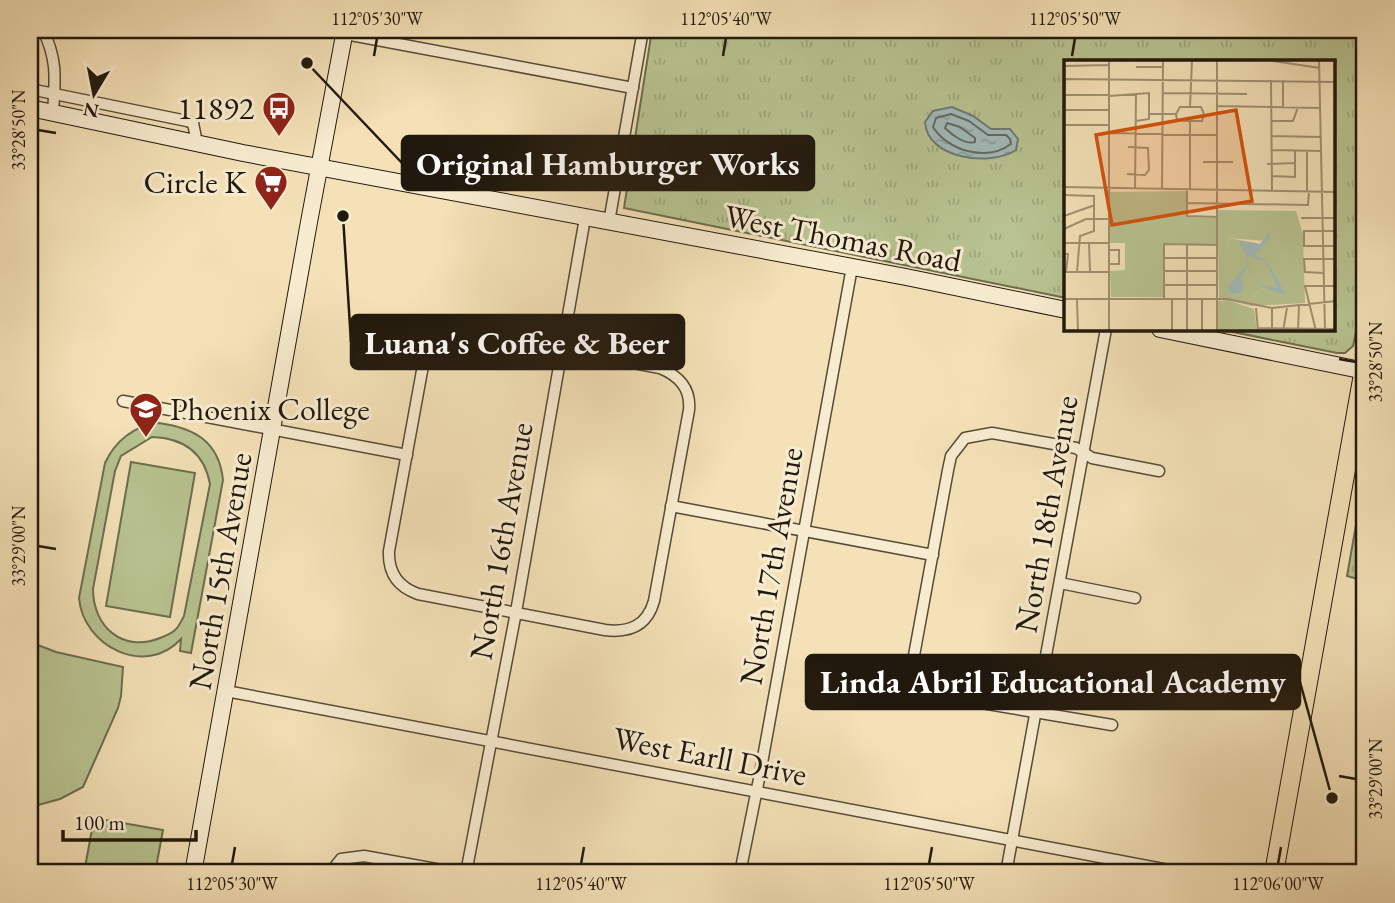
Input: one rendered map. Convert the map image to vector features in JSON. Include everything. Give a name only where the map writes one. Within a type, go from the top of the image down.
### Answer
[{"type":"main road","name":"North 15th Avenue","points":[[193,873],[345,32]]},
{"type":"main road","name":"West Thomas Road","points":[[30,108],[319,167],[1064,310]]},
{"type":"main road","points":[[1171,331],[1365,368],[1274,873]]},
{"type":"street","points":[[43,30],[55,61],[53,113]]},
{"type":"street","points":[[324,30],[632,88]]},
{"type":"street","points":[[609,222],[643,30]]},
{"type":"street","points":[[30,89],[187,121],[193,123],[197,143]]},
{"type":"street","name":"North 16th Avenue","points":[[466,873],[516,612],[585,218]]},
{"type":"street","name":"North 17th Avenue","points":[[740,873],[852,267]]},
{"type":"street","points":[[467,331],[563,349],[660,368],[680,380],[690,403],[652,610],[635,628],[619,632],[418,594],[403,587],[390,566],[389,551],[424,360],[430,346],[444,334],[467,331]]},
{"type":"street","name":"North 18th Avenue","points":[[1006,873],[1106,331]]},
{"type":"street","points":[[123,401],[407,455]]},
{"type":"street","points":[[1112,725],[940,696],[921,683],[913,661],[951,456],[965,438],[992,433],[1076,448],[1092,458],[1159,471]]},
{"type":"street","points":[[671,506],[933,555]]},
{"type":"street","points":[[1060,583],[1135,598]]},
{"type":"street","name":"West Earll Drive","points":[[226,691],[1184,873]]},
{"type":"street","points":[[330,873],[341,859],[365,856],[458,873]]},
{"type":"green space","points":[[652,30],[1365,30],[1365,290],[1353,346],[1345,353],[1228,331],[1336,331],[1336,60],[1064,60],[1064,298],[624,208]]},
{"type":"green space","points":[[150,424],[172,425],[194,433],[210,446],[221,467],[223,480],[191,653],[180,651],[181,639],[166,650],[150,656],[134,656],[118,651],[92,630],[83,615],[79,598],[105,463],[120,441]],"holes":[[[152,437],[182,444],[197,455],[203,463],[210,484],[184,616],[170,634],[146,642],[134,642],[123,639],[104,625],[94,603],[93,589],[115,471],[121,456]]]},
{"type":"green space","points":[[131,462],[195,473],[170,617],[106,606]]},
{"type":"green space","points":[[1365,474],[1365,581],[1347,576]]},
{"type":"green space","points":[[30,642],[56,652],[123,667],[118,708],[83,787],[60,799],[31,807]]},
{"type":"green space","points":[[94,818],[163,830],[155,873],[84,873]]},
{"type":"water","points":[[952,107],[973,116],[991,129],[1010,129],[1018,139],[1016,150],[991,158],[976,158],[948,152],[936,144],[928,135],[925,122],[933,111]]},
{"type":"place","name":"Original Hamburger Works","points":[[307,63]]},
{"type":"place","name":"11892","points":[[279,138]]},
{"type":"place","name":"Circle K","points":[[271,212]]},
{"type":"place","name":"Luana's Coffee & Beer","points":[[343,216]]},
{"type":"place","name":"Phoenix College","points":[[146,439]]},
{"type":"place","name":"Linda Abril Educational Academy","points":[[1332,798]]}]
